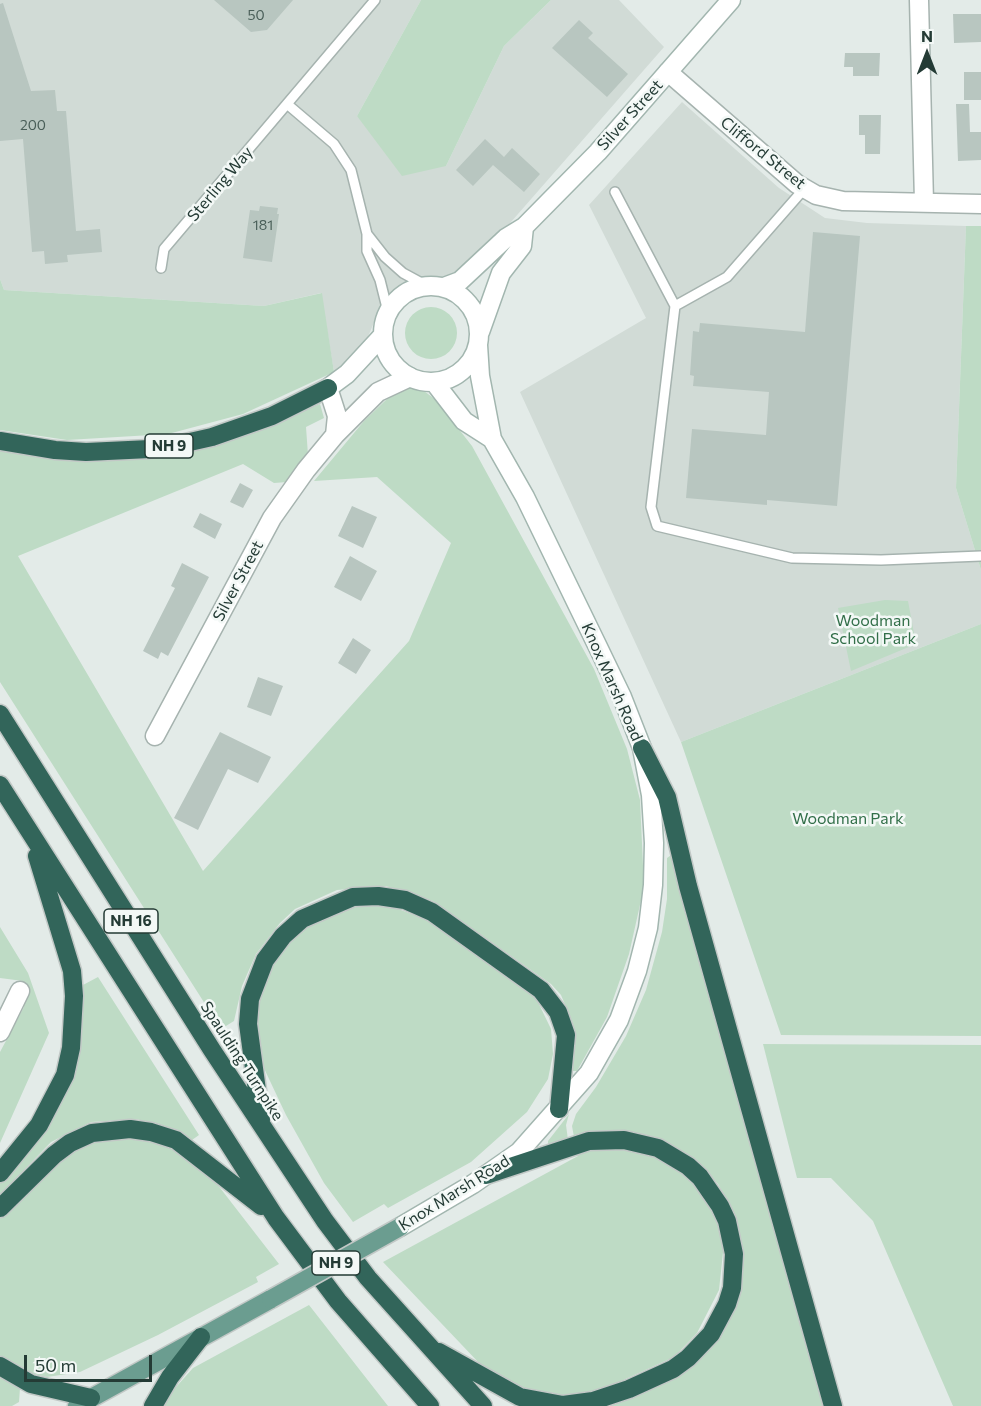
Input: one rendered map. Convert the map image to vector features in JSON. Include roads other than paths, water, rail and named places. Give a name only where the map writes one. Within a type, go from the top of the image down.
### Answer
[{"type":"highway","name":"NH 9","points":[[0,441],[55,450],[86,452],[139,450],[181,444],[262,420],[328,388]]},
{"type":"highway","name":"Spaulding Turnpike","points":[[0,714],[262,1128],[325,1221],[368,1278],[424,1344],[483,1406]]},
{"type":"highway","points":[[642,748],[667,796],[688,886],[833,1406]]},
{"type":"highway","name":"NH 16","points":[[0,786],[276,1218],[338,1301],[430,1406]]},
{"type":"highway","points":[[0,1173],[33,1134],[53,1100],[65,1075],[74,1020],[70,960],[30,833]]},
{"type":"highway","points":[[262,1128],[248,1024],[250,999],[265,960],[283,936],[302,919],[353,897],[378,896],[405,900],[432,912],[541,990],[558,1012],[566,1035],[559,1109]]},
{"type":"highway","points":[[0,1208],[54,1155],[70,1143],[92,1133],[130,1129],[151,1132],[176,1140],[276,1218]]},
{"type":"highway","points":[[424,1344],[520,1397],[548,1404],[578,1404],[629,1389],[673,1369],[700,1347],[711,1334],[727,1304],[734,1263],[727,1221],[711,1191],[700,1177],[673,1156],[641,1143],[607,1139],[572,1145],[486,1175]]},
{"type":"highway","points":[[153,1406],[170,1377],[201,1337]]},
{"type":"highway","points":[[0,1366],[32,1384],[84,1402]]},
{"type":"highway","points":[[410,1385],[417,1406]]},
{"type":"main road","name":"Silver Street","points":[[436,287],[460,281],[506,238],[524,227],[598,152],[731,0]]},
{"type":"main road","points":[[919,0],[924,202]]},
{"type":"main road","name":"Clifford Street","points":[[668,72],[804,189],[816,195],[843,201],[981,204]]},
{"type":"main road","name":"Silver Street","points":[[479,339],[501,273],[522,246],[524,227]]},
{"type":"main road","name":"NH 9","points":[[388,312],[404,294],[436,287],[458,294],[470,305],[477,319],[479,339],[467,366],[446,379],[434,382]]},
{"type":"main road","points":[[388,312],[383,335],[393,364],[410,377],[434,382]]},
{"type":"main road","name":"NH 9","points":[[328,388],[347,374],[383,335]]},
{"type":"main road","name":"Knox Marsh Road","points":[[84,1402],[400,1227],[486,1175],[519,1152],[589,1073],[620,1020],[637,971],[648,928],[654,843],[651,795],[642,748],[622,697],[597,645],[525,497],[492,439],[480,376],[479,339]]},
{"type":"main road","name":"Silver Street","points":[[155,736],[272,518],[306,470],[335,435],[378,392],[410,377]]},
{"type":"main road","name":"Knox Marsh Road","points":[[434,382],[464,421],[492,439]]},
{"type":"main road","points":[[328,388],[337,416],[335,435]]},
{"type":"main road","points":[[0,1032],[20,991]]},
{"type":"lane","name":"Sterling Way","points":[[161,268],[164,249],[375,0]]},
{"type":"lane","points":[[287,104],[334,144],[344,156],[356,183],[367,234],[367,251],[380,280],[388,312]]},
{"type":"lane","points":[[675,306],[727,277],[804,189]]},
{"type":"lane","points":[[615,192],[675,306],[651,507],[657,526],[792,558],[881,560],[981,556]]},
{"type":"lane","points":[[367,234],[384,257],[403,273],[436,287]]},
{"type":"park label","name":"Woodman School Park","points":[[873,630]]},
{"type":"park label","name":"Woodman Park","points":[[848,819]]}]
